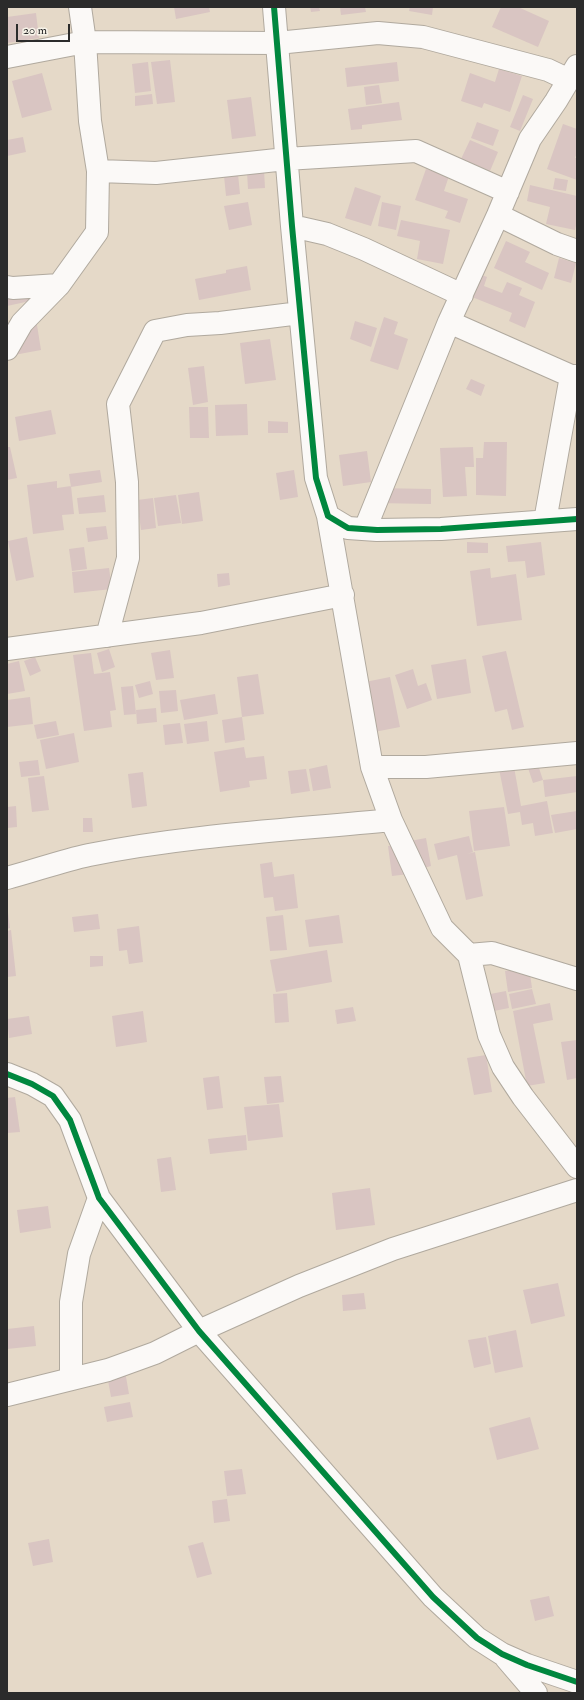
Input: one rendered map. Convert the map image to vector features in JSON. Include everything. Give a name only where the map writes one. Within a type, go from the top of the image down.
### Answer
[{"type":"street","points":[[7,349],[22,323],[59,285],[97,232],[98,171],[90,121],[80,7]]},
{"type":"street","points":[[274,7],[286,159],[316,478],[328,516],[372,767],[391,820],[442,928],[469,955],[489,1035],[503,1067],[577,1167]]},
{"type":"street","points":[[7,58],[84,42],[277,43],[378,33],[423,38],[548,70],[573,73],[567,101],[530,139],[498,215],[449,322],[365,529]]},
{"type":"street","points":[[98,171],[156,173],[286,159],[416,151],[508,192]]},
{"type":"street","points":[[498,215],[557,244],[577,251]]},
{"type":"street","points":[[292,226],[327,234],[364,248],[462,295]]},
{"type":"street","points":[[7,287],[13,288],[59,285]]},
{"type":"street","points":[[107,636],[128,558],[127,482],[118,404],[155,331],[187,325],[220,323],[300,313]]},
{"type":"street","points":[[449,322],[574,376],[545,521]]},
{"type":"street","points":[[328,516],[348,528],[377,530],[441,529],[577,519]]},
{"type":"street","points":[[7,649],[201,623],[343,595]]},
{"type":"street","points":[[372,767],[426,767],[577,753]]},
{"type":"street","points":[[7,878],[88,855],[230,835],[391,820]]},
{"type":"street","points":[[469,955],[492,953],[577,979]]},
{"type":"street","points":[[7,1074],[32,1084],[52,1096],[70,1120],[99,1198],[199,1331],[433,1597],[477,1638],[502,1654],[528,1665],[577,1682]]},
{"type":"street","points":[[7,1395],[108,1370],[156,1353],[199,1331],[299,1286],[394,1249],[577,1190]]},
{"type":"street","points":[[71,1379],[71,1302],[79,1254],[99,1198]]},
{"type":"street","points":[[502,1654],[536,1693]]},
{"type":"building","points":[[174,7],[209,7],[210,12],[176,19]]},
{"type":"building","points":[[310,7],[319,7],[320,11],[311,12]]},
{"type":"building","points":[[340,7],[365,7],[366,12],[341,15]]},
{"type":"building","points":[[410,7],[433,7],[432,15],[409,11]]},
{"type":"building","points":[[501,7],[518,7],[549,21],[538,47],[492,27]]},
{"type":"building","points":[[36,13],[39,38],[7,43],[7,17]]},
{"type":"building","points":[[170,60],[175,102],[157,104],[151,62]]},
{"type":"building","points":[[148,62],[151,91],[135,93],[132,64]]},
{"type":"building","points":[[397,62],[399,81],[347,87],[345,68]]},
{"type":"building","points":[[499,69],[522,76],[510,112],[484,103],[482,108],[461,101],[470,73],[495,82]]},
{"type":"building","points":[[42,73],[52,110],[22,118],[12,81]]},
{"type":"building","points":[[379,85],[382,103],[366,105],[364,87]]},
{"type":"building","points":[[152,94],[153,104],[135,106],[135,96]]},
{"type":"building","points":[[523,95],[533,99],[520,131],[510,127]]},
{"type":"building","points":[[251,97],[256,136],[232,139],[227,100]]},
{"type":"building","points":[[399,102],[402,120],[362,125],[362,129],[351,130],[348,109]]},
{"type":"building","points":[[477,122],[499,130],[493,146],[471,138]]},
{"type":"building","points":[[563,124],[577,129],[577,152],[575,158],[577,158],[577,180],[547,169]]},
{"type":"building","points":[[23,137],[26,152],[7,156],[7,140]]},
{"type":"building","points":[[470,140],[498,152],[490,171],[461,159]]},
{"type":"building","points":[[426,169],[449,176],[444,191],[468,199],[460,223],[445,218],[448,211],[415,200]]},
{"type":"building","points":[[264,170],[265,188],[248,189],[247,172]]},
{"type":"building","points":[[238,174],[240,194],[226,196],[224,176]]},
{"type":"building","points":[[555,178],[568,180],[566,191],[553,189]]},
{"type":"building","points":[[530,185],[577,196],[577,221],[575,230],[546,224],[550,207],[527,201]]},
{"type":"building","points":[[355,187],[381,196],[371,226],[345,218]]},
{"type":"building","points":[[248,202],[252,225],[229,230],[224,206]]},
{"type":"building","points":[[382,202],[401,206],[396,230],[378,226]]},
{"type":"building","points":[[401,220],[450,230],[443,264],[417,259],[420,241],[397,236]]},
{"type":"building","points":[[506,241],[530,252],[525,262],[549,273],[542,290],[494,268]]},
{"type":"building","points":[[559,258],[576,263],[571,283],[554,278]]},
{"type":"building","points":[[247,266],[251,290],[199,300],[195,279],[226,273],[226,270]]},
{"type":"building","points":[[471,271],[487,277],[484,286],[502,293],[507,282],[522,288],[519,295],[535,302],[525,328],[509,321],[512,313],[462,293]]},
{"type":"building","points":[[26,279],[30,301],[7,306],[7,283]]},
{"type":"building","points":[[384,317],[398,322],[394,334],[408,339],[398,370],[370,361]]},
{"type":"building","points":[[36,319],[41,350],[14,355],[8,324]]},
{"type":"building","points":[[355,321],[377,328],[371,347],[350,339]]},
{"type":"building","points":[[270,339],[276,380],[245,384],[240,343]]},
{"type":"building","points":[[204,366],[208,402],[193,405],[188,368]]},
{"type":"building","points":[[471,379],[485,385],[481,396],[466,389]]},
{"type":"building","points":[[247,404],[248,435],[216,436],[215,405]]},
{"type":"building","points":[[189,407],[208,407],[209,438],[190,438]]},
{"type":"building","points":[[51,410],[56,434],[19,441],[15,417]]},
{"type":"building","points":[[268,421],[288,422],[288,433],[268,433]]},
{"type":"building","points":[[484,442],[507,442],[506,496],[476,495],[476,458],[483,458]]},
{"type":"building","points":[[7,447],[10,447],[17,478],[7,480]]},
{"type":"building","points":[[473,447],[474,467],[465,467],[467,496],[443,497],[440,448]]},
{"type":"building","points":[[367,451],[371,482],[343,486],[339,455]]},
{"type":"building","points":[[100,470],[102,482],[71,487],[69,474]]},
{"type":"building","points":[[294,470],[298,497],[280,500],[276,473]]},
{"type":"building","points":[[57,481],[57,488],[71,486],[74,514],[62,515],[64,530],[33,534],[27,485]]},
{"type":"building","points":[[376,488],[431,489],[431,504],[375,503]]},
{"type":"building","points":[[199,492],[203,521],[182,524],[178,495]]},
{"type":"building","points":[[104,495],[106,512],[79,514],[77,498]]},
{"type":"building","points":[[176,495],[181,523],[158,526],[154,498]]},
{"type":"building","points":[[153,498],[156,528],[141,530],[137,500]]},
{"type":"building","points":[[106,526],[108,539],[88,542],[86,528]]},
{"type":"building","points":[[27,537],[34,577],[16,581],[8,541]]},
{"type":"building","points":[[467,542],[488,543],[488,553],[467,553]]},
{"type":"building","points":[[541,542],[545,575],[527,578],[525,561],[508,562],[506,546]]},
{"type":"building","points":[[84,547],[87,569],[72,571],[69,549]]},
{"type":"building","points":[[109,568],[112,589],[74,593],[72,572]]},
{"type":"building","points":[[490,568],[491,578],[516,574],[522,620],[477,626],[470,571]]},
{"type":"building","points":[[229,573],[230,585],[218,587],[217,574]]},
{"type":"building","points":[[109,649],[115,667],[102,672],[97,653]]},
{"type":"building","points":[[170,650],[174,678],[156,680],[151,653]]},
{"type":"building","points":[[506,651],[524,727],[512,730],[507,709],[495,712],[482,656]]},
{"type":"building","points":[[91,653],[94,674],[110,672],[116,710],[110,711],[112,727],[84,731],[73,655]]},
{"type":"building","points":[[35,657],[41,671],[30,676],[24,661]]},
{"type":"building","points":[[466,659],[471,693],[437,699],[431,665]]},
{"type":"building","points":[[19,661],[25,691],[7,694],[7,664]]},
{"type":"building","points":[[413,669],[418,686],[426,683],[432,700],[407,709],[395,675]]},
{"type":"building","points":[[258,674],[264,714],[242,717],[237,677]]},
{"type":"building","points":[[390,677],[400,727],[369,733],[360,683]]},
{"type":"building","points":[[150,681],[153,694],[139,698],[135,685]]},
{"type":"building","points":[[133,686],[136,714],[124,715],[121,687]]},
{"type":"building","points":[[176,690],[178,711],[161,713],[159,691]]},
{"type":"building","points":[[215,694],[218,714],[184,720],[180,700]]},
{"type":"building","points":[[30,697],[33,724],[7,727],[7,700]]},
{"type":"building","points":[[156,708],[157,722],[137,724],[136,710]]},
{"type":"building","points":[[242,717],[245,740],[225,743],[222,720]]},
{"type":"building","points":[[56,721],[59,735],[37,739],[34,725]]},
{"type":"building","points":[[207,721],[209,741],[187,744],[184,724]]},
{"type":"building","points":[[180,723],[183,743],[165,745],[163,725]]},
{"type":"building","points":[[74,733],[79,762],[46,769],[40,740]]},
{"type":"building","points":[[244,747],[246,758],[264,756],[267,779],[249,781],[250,787],[220,792],[214,752]]},
{"type":"building","points":[[38,760],[40,775],[21,777],[19,762]]},
{"type":"building","points":[[537,762],[543,780],[533,783],[527,765]]},
{"type":"building","points":[[327,765],[331,788],[313,791],[309,769]]},
{"type":"building","points":[[514,767],[521,806],[547,801],[553,833],[535,836],[533,823],[522,825],[520,812],[508,814],[499,769]]},
{"type":"building","points":[[306,769],[310,791],[291,794],[288,771]]},
{"type":"building","points":[[143,772],[147,806],[132,808],[128,774]]},
{"type":"building","points":[[44,776],[49,810],[32,812],[28,778]]},
{"type":"building","points":[[577,776],[577,792],[545,797],[543,780]]},
{"type":"building","points":[[16,806],[17,827],[7,828],[7,807]]},
{"type":"building","points":[[504,807],[510,846],[474,851],[469,811]]},
{"type":"building","points":[[577,811],[577,829],[555,833],[551,815]]},
{"type":"building","points":[[83,818],[92,818],[93,832],[83,832]]},
{"type":"building","points":[[469,836],[473,852],[467,854],[475,852],[483,896],[466,900],[457,855],[438,860],[434,844]]},
{"type":"building","points":[[426,838],[431,866],[416,870],[410,841]]},
{"type":"building","points":[[406,844],[409,874],[392,876],[388,846]]},
{"type":"building","points":[[272,862],[274,877],[294,874],[298,908],[275,911],[273,897],[264,898],[260,864]]},
{"type":"building","points":[[7,904],[10,928],[7,929]]},
{"type":"building","points":[[98,914],[100,929],[74,932],[72,917]]},
{"type":"building","points":[[283,915],[287,950],[270,951],[266,917]]},
{"type":"building","points":[[339,915],[343,943],[309,947],[305,920]]},
{"type":"building","points":[[139,926],[143,962],[129,964],[127,950],[119,951],[117,929]]},
{"type":"building","points":[[11,930],[16,976],[7,977],[7,931]]},
{"type":"building","points":[[327,950],[332,982],[276,992],[270,960]]},
{"type":"building","points":[[90,956],[103,956],[103,966],[90,967]]},
{"type":"building","points":[[529,967],[532,988],[508,992],[505,971]]},
{"type":"building","points":[[532,989],[536,1004],[512,1009],[509,994]]},
{"type":"building","points":[[506,991],[509,1008],[489,1012],[485,995]]},
{"type":"building","points":[[287,993],[289,1022],[275,1023],[273,994]]},
{"type":"building","points":[[550,1003],[553,1020],[533,1024],[545,1083],[527,1086],[513,1011]]},
{"type":"building","points":[[353,1007],[356,1021],[337,1024],[335,1010]]},
{"type":"building","points":[[143,1011],[147,1042],[116,1047],[112,1016]]},
{"type":"building","points":[[29,1016],[32,1034],[9,1038],[7,1019]]},
{"type":"building","points":[[577,1040],[577,1078],[567,1080],[561,1042]]},
{"type":"building","points":[[486,1055],[492,1092],[474,1095],[467,1058]]},
{"type":"building","points":[[219,1076],[223,1108],[207,1110],[203,1078]]},
{"type":"building","points":[[281,1076],[284,1102],[267,1104],[264,1077]]},
{"type":"building","points":[[15,1097],[20,1132],[7,1133],[7,1098]]},
{"type":"building","points":[[279,1104],[283,1137],[248,1141],[244,1107]]},
{"type":"building","points":[[246,1135],[247,1150],[210,1154],[208,1139]]},
{"type":"building","points":[[171,1157],[176,1190],[161,1192],[157,1159]]},
{"type":"building","points":[[370,1188],[375,1225],[336,1230],[332,1193]]},
{"type":"building","points":[[48,1206],[51,1228],[20,1233],[17,1210]]},
{"type":"building","points":[[558,1283],[565,1316],[531,1324],[523,1290]]},
{"type":"building","points":[[364,1293],[366,1309],[343,1311],[342,1295]]},
{"type":"building","points":[[34,1326],[36,1346],[7,1349],[7,1329]]},
{"type":"building","points":[[516,1330],[523,1367],[495,1373],[488,1336]]},
{"type":"building","points":[[486,1337],[491,1364],[474,1368],[468,1340]]},
{"type":"building","points":[[125,1371],[129,1394],[111,1397],[107,1375]]},
{"type":"building","points":[[130,1402],[133,1417],[107,1422],[104,1407]]},
{"type":"building","points":[[530,1417],[539,1449],[497,1460],[489,1428]]},
{"type":"building","points":[[242,1469],[246,1494],[227,1496],[224,1471]]},
{"type":"building","points":[[227,1499],[230,1521],[214,1523],[212,1501]]},
{"type":"building","points":[[49,1539],[53,1562],[33,1566],[28,1543]]},
{"type":"building","points":[[203,1542],[212,1574],[197,1578],[188,1546]]},
{"type":"building","points":[[549,1596],[554,1616],[535,1621],[530,1600]]},
{"type":"cycle path","points":[[274,7],[292,226],[316,478],[328,516],[348,528],[377,530],[441,529],[577,519]]},
{"type":"cycle path","points":[[7,1074],[32,1084],[53,1096],[70,1120],[99,1198],[199,1331],[433,1597],[477,1638],[502,1654],[527,1665],[577,1682]]}]
